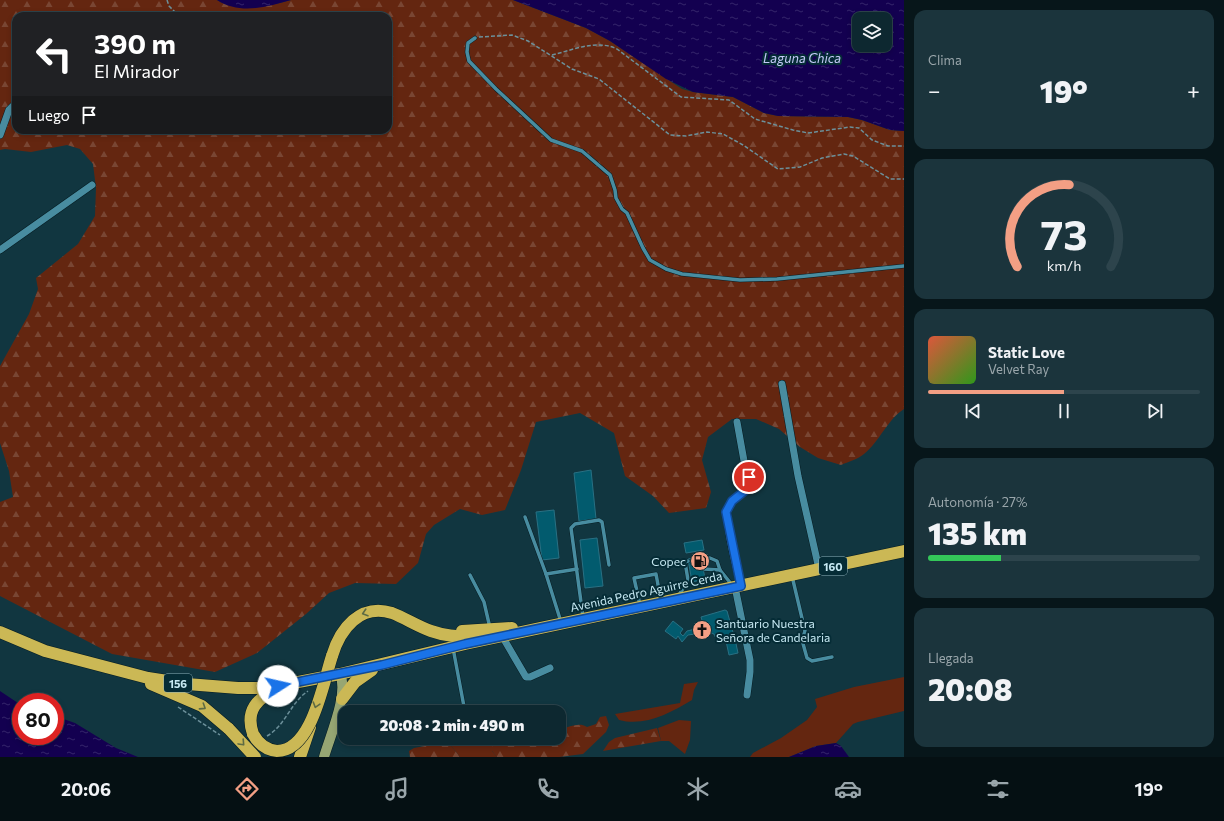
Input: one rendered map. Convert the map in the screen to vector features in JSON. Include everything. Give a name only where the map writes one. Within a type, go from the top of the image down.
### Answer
[{"type":"highway","name":"Avenida Pedro Aguirre Cerda","points":[[226,686],[252,688],[290,684],[336,665],[382,665],[459,645],[904,551]]},
{"type":"highway","points":[[300,757],[310,727],[336,665],[341,634],[359,615],[379,611],[444,629],[466,631],[540,628]]},
{"type":"highway","points":[[403,618],[422,628],[447,636],[502,636]]},
{"type":"highway","name":"156","points":[[0,632],[45,651],[130,674],[168,682],[226,686]]},
{"type":"highway","name":"Avenida Pedro Aguirre Cerda","points":[[226,686],[282,678],[415,649],[459,645]]},
{"type":"highway","points":[[342,699],[355,682],[382,665]]},
{"type":"highway","points":[[130,674],[196,703],[210,712],[228,733],[255,757]]},
{"type":"highway","points":[[290,684],[266,694],[254,705],[250,720],[257,736],[264,747],[273,750],[283,750],[296,744],[310,727]]},
{"type":"main road","points":[[324,757],[342,699],[343,684],[336,665]]},
{"type":"street","points":[[0,135],[8,110],[12,106]]},
{"type":"street","points":[[0,250],[92,185]]},
{"type":"street","points":[[782,384],[798,476],[819,569]]},
{"type":"street","points":[[737,422],[748,483],[744,492],[732,501],[726,512],[750,660],[750,672],[746,695]]},
{"type":"street","points":[[502,636],[526,677],[530,677],[550,668]]},
{"type":"lane","points":[[475,38],[468,43],[467,52],[469,61],[496,90],[551,140],[582,152],[610,175],[616,198],[622,209],[628,213],[643,248],[650,260],[666,269],[703,278],[740,280],[777,279],[904,266]]},
{"type":"lane","points":[[525,517],[546,574],[561,623]]},
{"type":"lane","points":[[583,619],[571,528],[575,524],[599,520],[602,522],[609,565]]},
{"type":"lane","points":[[702,559],[713,558],[717,561],[720,570],[738,586]]},
{"type":"lane","points":[[676,599],[688,580],[689,573],[685,562],[688,562]]},
{"type":"lane","points":[[546,574],[577,569]]},
{"type":"lane","points":[[704,569],[720,570]]},
{"type":"lane","points":[[641,607],[634,578],[656,574],[662,602]]},
{"type":"lane","points":[[470,575],[484,602],[490,629]]},
{"type":"lane","points":[[792,575],[805,631],[802,640],[808,658],[812,661],[832,657]]},
{"type":"lane","points":[[459,645],[464,705]]},
{"type":"path","points":[[168,0],[169,6],[175,12]]},
{"type":"path","points":[[475,38],[512,35],[528,41],[552,55],[572,70],[599,80],[670,135],[686,136],[707,132],[722,134],[744,145],[778,169],[800,167],[822,158],[844,154],[853,156],[890,179],[904,179]]},
{"type":"path","points":[[552,55],[586,46],[607,44],[617,49],[681,97],[729,100],[755,119],[793,130],[808,133],[841,127],[859,128],[872,140],[888,146],[904,146]]},
{"type":"path","points":[[257,736],[277,729],[296,702],[312,689]]},
{"type":"path","points":[[175,705],[212,731],[228,733]]},
{"type":"green space","points":[[0,0],[217,0],[234,6],[253,7],[291,0],[513,0],[586,28],[610,41],[682,89],[693,92],[733,97],[764,113],[778,116],[848,117],[862,120],[890,130],[904,131],[904,409],[893,419],[870,449],[856,459],[841,465],[818,458],[800,447],[779,429],[756,419],[732,419],[708,437],[702,460],[711,492],[706,508],[669,513],[653,496],[625,476],[614,433],[580,413],[536,422],[521,470],[505,510],[482,515],[460,509],[434,525],[426,534],[418,563],[396,584],[355,583],[329,593],[306,614],[257,653],[215,672],[112,654],[0,596],[0,502],[13,497],[9,471],[0,443],[0,366],[29,314],[38,289],[36,278],[78,244],[95,216],[96,188],[93,164],[80,149],[67,145],[31,152],[5,149],[0,150]]},
{"type":"green space","points":[[904,677],[904,711],[853,724],[836,743],[816,746],[789,757],[750,757],[753,753],[781,738],[807,720],[817,707],[815,699],[854,687]]},
{"type":"green space","points":[[698,682],[694,690],[692,700],[657,718],[638,722],[629,722],[619,720],[615,714],[680,703],[684,684]]},
{"type":"green space","points":[[606,716],[609,725],[606,732],[583,754],[559,757],[497,757],[492,751],[492,745],[566,745],[566,728],[578,725],[587,727],[596,724],[600,717]]},
{"type":"green space","points":[[679,720],[691,721],[690,740],[685,754],[669,741],[661,741],[658,728]]},
{"type":"green space","points":[[657,728],[661,741],[603,751],[609,742],[615,738]]},
{"type":"green space","points":[[430,745],[450,745],[460,757],[410,757],[409,751],[414,748]]},
{"type":"green space","points":[[450,745],[492,745],[492,751],[497,757],[460,757]]},
{"type":"water","points":[[217,0],[291,0],[263,7],[244,8],[226,5]]},
{"type":"water","name":"Laguna Chica","points":[[513,0],[904,0],[904,131],[890,130],[862,120],[848,117],[778,116],[764,113],[733,97],[693,92],[666,79],[610,41],[586,28]]},
{"type":"water","points":[[0,691],[12,699],[12,745],[64,745],[64,719],[75,723],[116,748],[138,757],[0,757]]},
{"type":"water","points":[[836,743],[841,746],[849,757],[789,757],[816,746]]},
{"type":"building","points":[[591,470],[596,519],[579,521],[574,473]]},
{"type":"building","points":[[554,510],[559,558],[542,560],[536,512]]},
{"type":"building","points":[[597,538],[603,586],[585,588],[580,540]]},
{"type":"building","points":[[702,540],[704,550],[686,553],[684,543]]},
{"type":"building","points":[[701,556],[705,579],[692,582],[688,559]]},
{"type":"building","name":"Santuario Nuestra Señora de Candelaria","points":[[725,610],[727,611],[734,636],[731,640],[735,639],[738,653],[729,655],[726,641],[722,642],[721,636],[715,637],[714,634],[709,632],[688,635],[682,642],[678,636],[676,639],[665,631],[673,621],[683,629],[680,633],[683,636],[687,631],[704,627],[701,617]]},
{"type":"place","name":"Copec","points":[[700,561]]},
{"type":"place","name":"Santuario Nuestra Señora de Candelaria","points":[[702,630]]},
{"type":"route","points":[[278,686],[382,665],[465,644],[741,586],[726,512],[732,501],[747,489],[749,477]]}]
